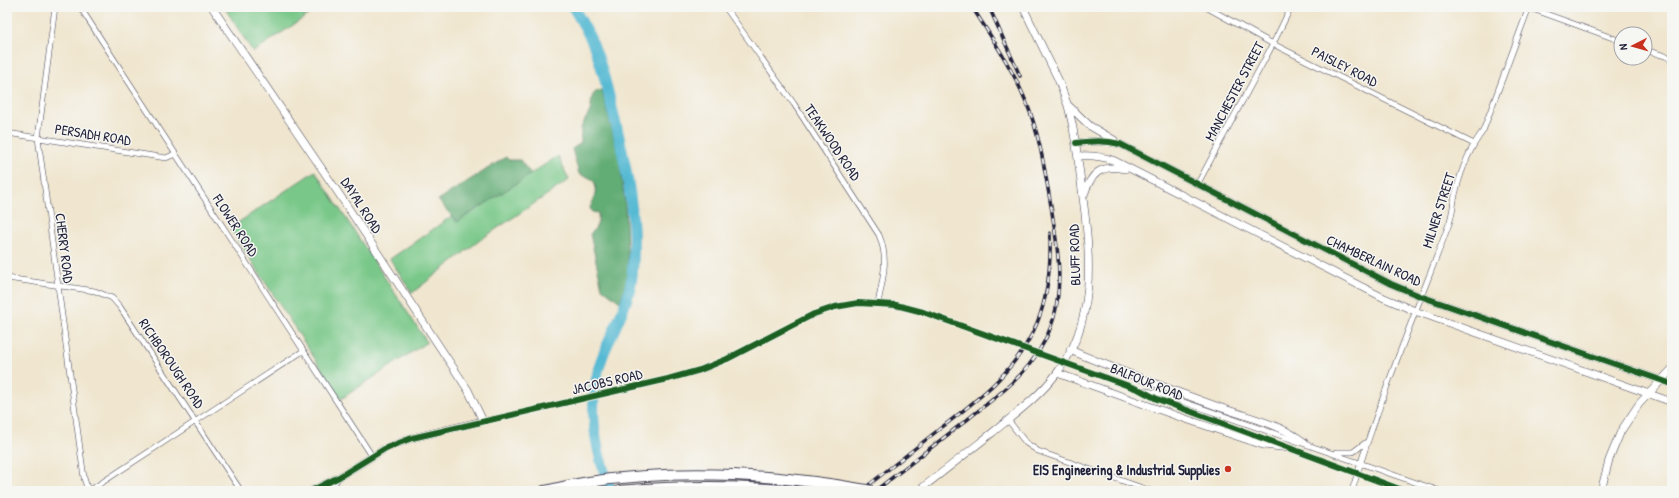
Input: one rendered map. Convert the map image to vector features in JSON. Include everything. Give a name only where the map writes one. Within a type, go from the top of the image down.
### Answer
[{"type":"highway","points":[[544,491],[588,482],[616,479],[709,475],[795,479],[836,484],[872,491]]},
{"type":"highway","points":[[619,491],[700,486],[739,486],[793,491]]},
{"type":"street","name":"CHERRY ROAD","points":[[55,7],[38,138],[84,478],[89,491]]},
{"type":"street","name":"FLOWER ROAD","points":[[80,7],[372,456]]},
{"type":"street","name":"DAYAL ROAD","points":[[212,7],[339,194],[468,390],[483,421]]},
{"type":"street","name":"TEAKWOOD ROAD","points":[[725,7],[794,104],[879,235],[884,249],[886,267],[878,303]]},
{"type":"street","name":"PAISLEY ROAD","points":[[1206,7],[1273,44],[1474,144]]},
{"type":"street","name":"MANCHESTER STREET","points":[[1197,185],[1273,44],[1290,7]]},
{"type":"street","points":[[1528,7],[1613,38]]},
{"type":"street","name":"MILNER STREET","points":[[1352,491],[1420,296],[1450,221],[1456,191],[1474,144],[1483,131],[1528,7]]},
{"type":"street","name":"BLUFF ROAD","points":[[918,491],[1034,399],[1057,373],[1070,350],[1083,314],[1089,289],[1090,261],[1083,199],[1076,143],[1068,106],[1058,79],[1025,8]]},
{"type":"street","points":[[1653,52],[1672,58]]},
{"type":"street","points":[[1068,106],[1090,126],[1120,144]]},
{"type":"street","name":"PERSADH ROAD","points":[[7,133],[166,158],[175,154]]},
{"type":"street","name":"CHAMBERLAIN ROAD","points":[[1076,143],[1095,140],[1120,144],[1197,185],[1385,280],[1420,296],[1672,384]]},
{"type":"street","name":"CHAMBERLAIN ROAD","points":[[1078,156],[1091,155],[1105,157],[1346,280],[1415,311],[1672,402]]},
{"type":"street","points":[[1083,199],[1088,182],[1092,176],[1101,170],[1110,167],[1131,170]]},
{"type":"street","name":"RICHBOROUGH ROAD","points":[[7,278],[104,294],[116,301],[241,491]]},
{"type":"street","name":"JACOBS ROAD","points":[[311,491],[339,477],[372,456],[412,438],[668,379],[709,367],[823,310],[858,303],[878,303]]},
{"type":"street","name":"BALFOUR ROAD","points":[[878,303],[896,305],[934,316],[1138,389],[1157,399],[1405,491]]},
{"type":"street","points":[[1070,350],[1097,362],[1263,422],[1294,435],[1304,442]]},
{"type":"street","points":[[89,491],[303,351]]},
{"type":"street","points":[[1601,491],[1609,460],[1621,431],[1639,404],[1672,369]]},
{"type":"street","points":[[1057,373],[1263,445],[1290,448]]},
{"type":"street","name":"BALFOUR ROAD","points":[[1138,389],[1158,393],[1304,442],[1440,491]]},
{"type":"street","points":[[1008,420],[1026,443],[1038,451],[1150,491]]},
{"type":"street","points":[[1327,451],[1353,452],[1369,441]]},
{"type":"street","name":"JACOBS ROAD","points":[[326,491],[339,477]]},
{"type":"street","points":[[1604,482],[1606,491]]},
{"type":"green space","points":[[224,7],[320,7],[253,52]]},
{"type":"green space","points":[[602,90],[619,158],[625,204],[628,268],[626,285],[620,302],[602,288],[590,234],[598,222],[598,213],[592,212],[590,208],[596,187],[592,180],[579,174],[572,149],[581,143],[582,126],[589,113],[594,93]]},
{"type":"green space","points":[[558,156],[569,180],[480,240],[412,293],[390,259],[452,216],[457,222]]},
{"type":"green space","points":[[506,157],[509,160],[520,160],[531,174],[457,222],[438,200]]},
{"type":"green space","points":[[315,171],[427,342],[341,399],[230,228]]},
{"type":"waterway","points":[[573,7],[591,39],[604,76],[622,149],[630,191],[632,212],[633,255],[630,287],[624,308],[602,358],[594,392],[593,409],[596,442],[611,491]]},
{"type":"railway","points":[[875,491],[1008,387],[1029,365],[1039,351],[1051,327],[1056,311],[1059,278],[1058,254],[1047,180],[1032,116],[1015,78],[1002,54],[972,7]]},
{"type":"railway","points":[[989,7],[1020,76]]},
{"type":"railway","points":[[861,491],[981,396],[1007,370],[1019,355],[1029,340],[1037,323],[1047,290],[1050,256],[1050,233]]},
{"type":"cycle path","points":[[1076,143],[1098,141],[1120,144],[1391,284],[1420,296],[1672,384]]},
{"type":"cycle path","points":[[311,491],[339,477],[386,448],[412,438],[668,379],[700,370],[727,359],[814,314],[835,307],[858,303],[896,305],[923,312],[1140,390],[1157,399],[1405,491]]},
{"type":"place","name":"EIS Engineering & Industrial Supplies","points":[[1228,469]]}]
